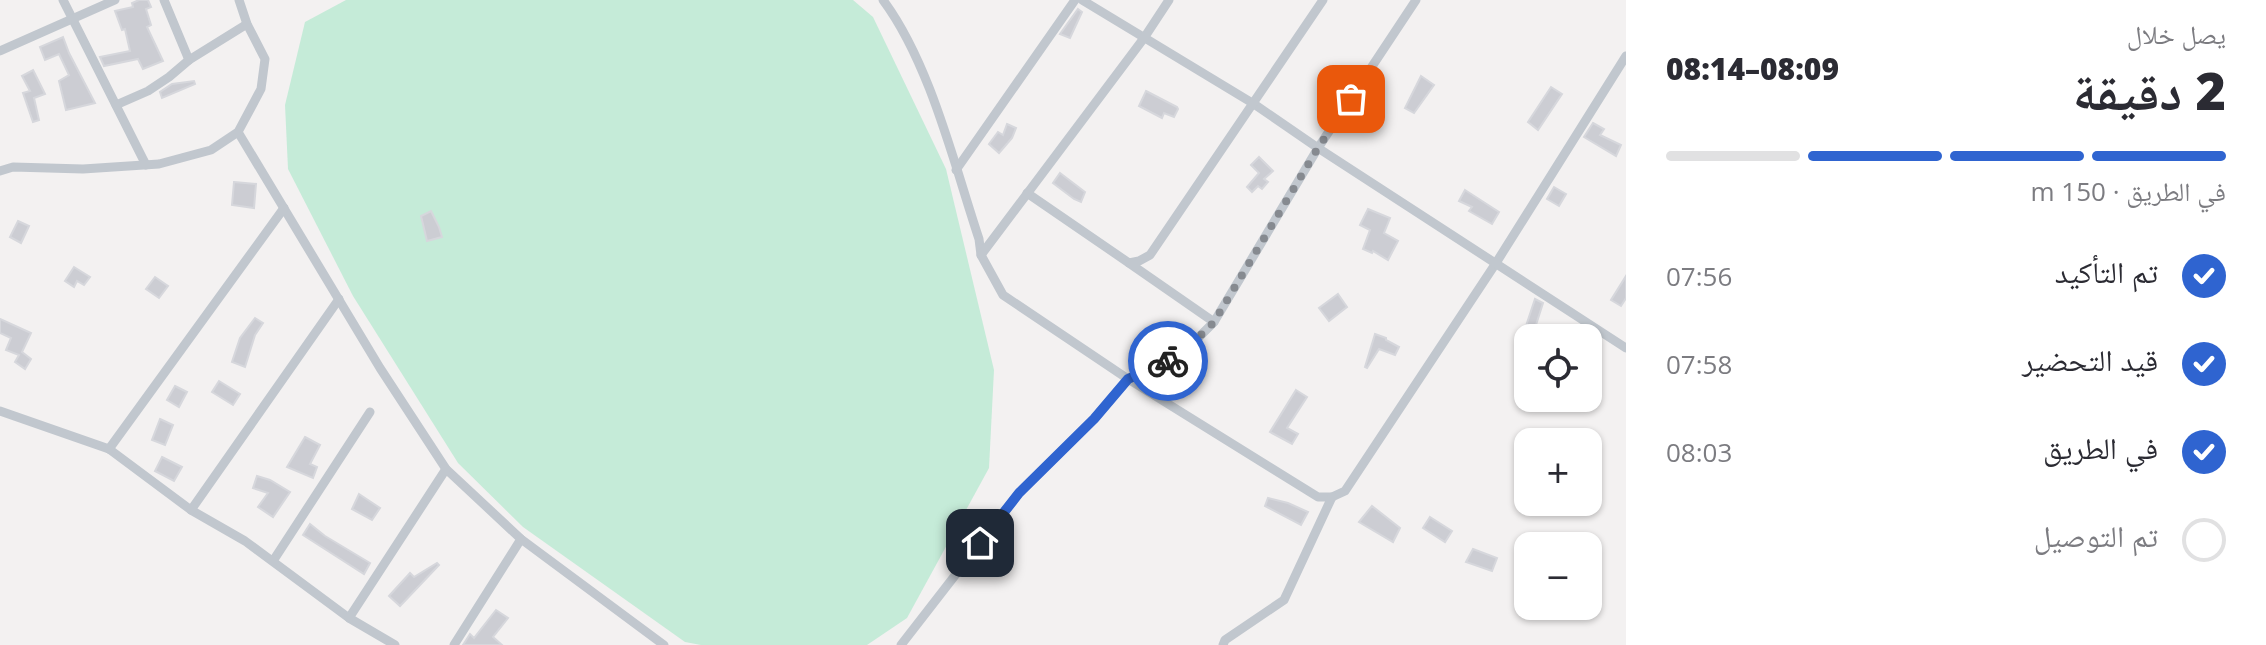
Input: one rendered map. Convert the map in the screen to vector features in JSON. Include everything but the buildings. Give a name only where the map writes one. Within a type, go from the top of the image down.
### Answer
[{"type":"street","points":[[63,0],[146,165]]},
{"type":"street","points":[[0,51],[115,0]]},
{"type":"street","points":[[164,0],[189,60]]},
{"type":"street","points":[[0,171],[13,167],[83,169],[159,164],[211,150],[238,132],[261,89],[265,59],[239,0]]},
{"type":"street","points":[[883,0],[895,16],[928,84],[979,239],[981,255],[1003,295],[1128,379],[1318,497],[1332,497],[1345,491],[1496,263],[1626,56]]},
{"type":"street","points":[[956,170],[1075,0]]},
{"type":"street","points":[[1082,0],[1254,104],[1626,348]]},
{"type":"street","points":[[981,255],[1144,38],[1169,0]]},
{"type":"street","points":[[1129,263],[1150,255],[1323,0]]},
{"type":"street","points":[[901,645],[1019,493],[1094,419],[1128,379],[1181,355],[1214,322],[1318,148],[1416,0]]},
{"type":"street","points":[[116,105],[148,91],[189,60],[247,24]]},
{"type":"street","points":[[238,132],[446,469],[521,539],[664,645]]},
{"type":"street","points":[[1027,193],[1214,322]]},
{"type":"street","points":[[109,449],[284,208]]},
{"type":"street","points":[[191,510],[339,299]]},
{"type":"street","points":[[0,411],[109,449],[191,510],[245,541],[349,618],[395,645]]},
{"type":"street","points":[[273,561],[370,412]]},
{"type":"street","points":[[349,618],[446,469]]},
{"type":"street","points":[[1223,645],[1225,640],[1284,600],[1332,497]]},
{"type":"street","points":[[454,645],[521,539]]},
{"type":"green space","points":[[346,0],[853,0],[873,17],[946,169],[994,370],[989,468],[907,618],[867,645],[701,645],[685,642],[523,527],[458,463],[353,296],[288,169],[285,105],[305,22]]},
{"type":"way so far","points":[[1168,361],[1181,355],[1214,322],[1318,148],[1351,99]]},
{"type":"route","points":[[980,543],[1019,493],[1094,419],[1128,379],[1168,361]]}]
